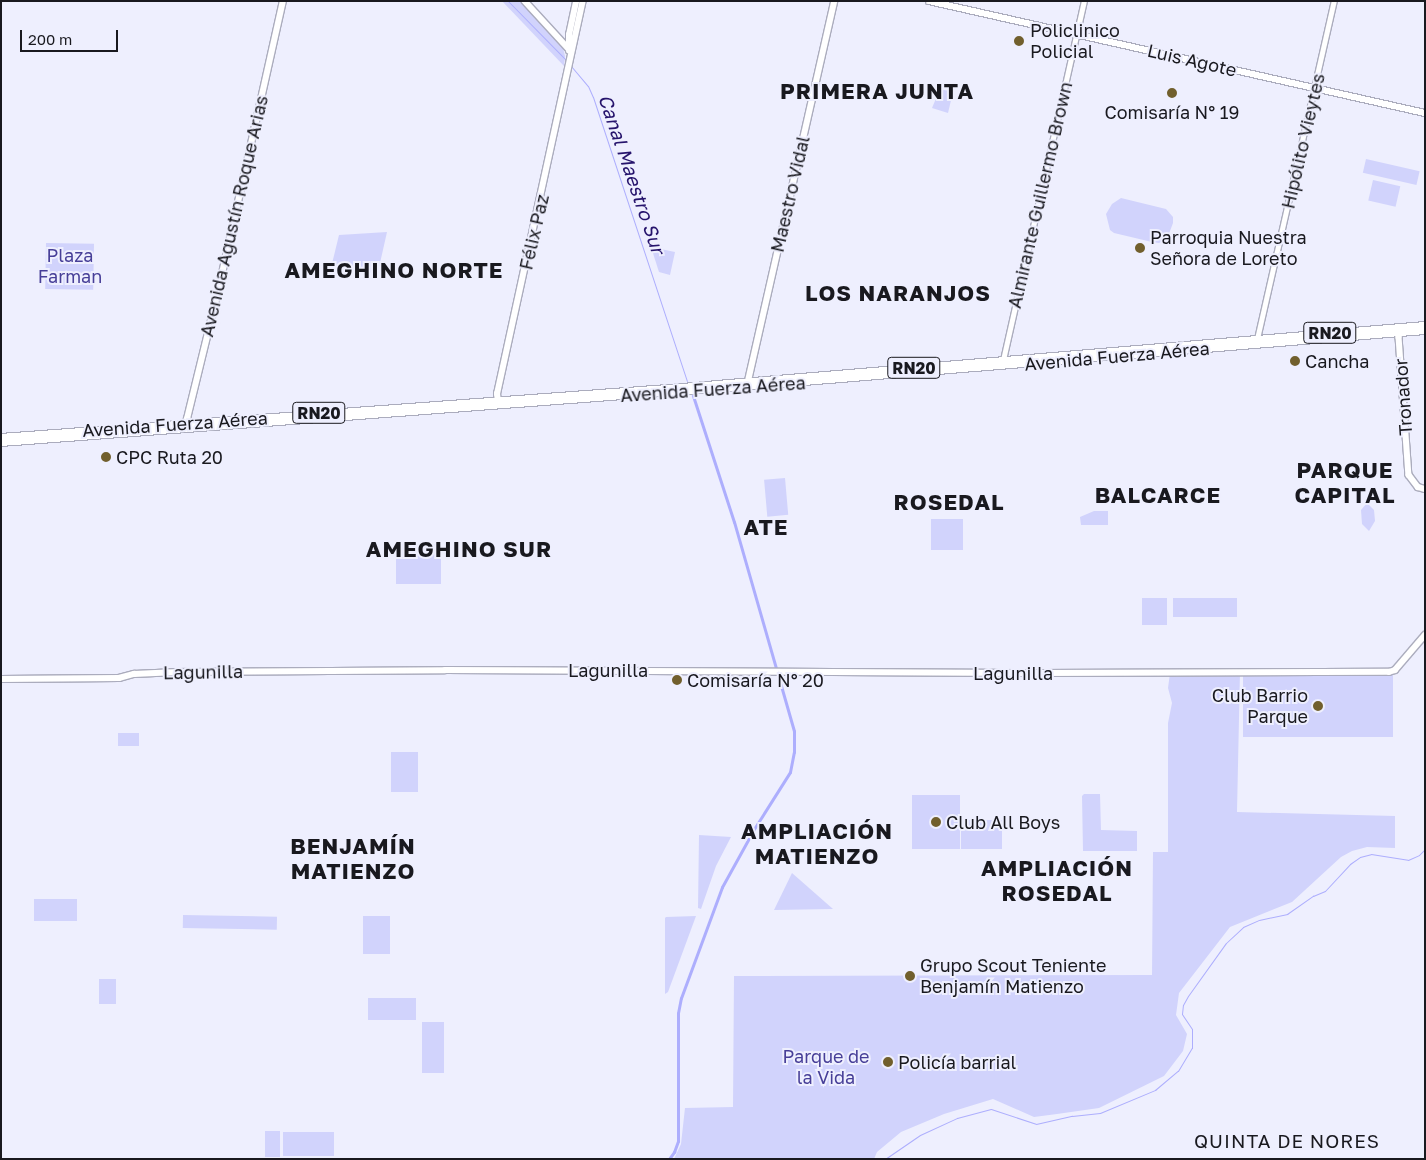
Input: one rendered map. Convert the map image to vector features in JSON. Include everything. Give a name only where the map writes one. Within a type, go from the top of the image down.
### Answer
[{"type":"main road","name":"Avenida Agustín Roque Arias","points":[[186,423],[283,1]]},
{"type":"main road","points":[[525,1],[568,45]]},
{"type":"main road","points":[[530,1],[568,45]]},
{"type":"main road","name":"Félix Paz","points":[[569,58],[568,45],[576,1]]},
{"type":"main road","name":"Félix Paz","points":[[498,403],[508,347],[550,163],[569,58],[584,1]]},
{"type":"main road","name":"Maestro Vidal","points":[[747,384],[834,1]]},
{"type":"main road","name":"Luis Agote","points":[[929,1],[1425,113]]},
{"type":"main road","name":"Avenida Fuerza Aérea","points":[[1,443],[1401,330],[1425,325]]},
{"type":"main road","name":"Avenida Fuerza Aérea","points":[[1,437],[186,423],[685,392],[747,384],[1003,360],[1258,339],[1401,330],[1425,331]]},
{"type":"main road","name":"Tronador","points":[[1401,330],[1409,475],[1413,483],[1425,489]]},
{"type":"main road","points":[[685,392],[693,386]]},
{"type":"main road","points":[[180,429],[186,423]]},
{"type":"main road","points":[[61,439],[96,434],[98,430]]},
{"type":"main road","name":"Lagunilla","points":[[1,679],[119,678],[134,674],[225,671],[1154,673],[1395,670],[1425,635]]},
{"type":"street","name":"Almirante Guillermo Brown","points":[[1003,360],[1084,1]]},
{"type":"street","name":"Hipólito Vieytes","points":[[1258,339],[1334,1]]},
{"type":"green space","points":[[502,1],[522,1],[563,48],[565,56],[564,66]]},
{"type":"green space","points":[[940,89],[953,92],[948,113],[932,108]]},
{"type":"green space","points":[[1366,159],[1420,171],[1416,185],[1363,173]]},
{"type":"green space","points":[[1373,180],[1400,186],[1396,207],[1368,200]]},
{"type":"green space","points":[[1121,198],[1166,209],[1173,217],[1173,223],[1167,239],[1159,243],[1152,242],[1114,233],[1110,230],[1106,214],[1112,204]]},
{"type":"green space","points":[[387,232],[378,272],[329,276],[339,235]]},
{"type":"green space","name":"Plaza Farman","points":[[46,243],[94,244],[93,290],[45,289]]},
{"type":"green space","points":[[651,247],[675,252],[670,275],[659,272]]},
{"type":"green space","points":[[785,478],[788,515],[767,517],[764,480]]},
{"type":"green space","points":[[1367,503],[1374,510],[1375,521],[1369,531],[1362,524],[1361,510]]},
{"type":"green space","points":[[1094,511],[1108,511],[1108,525],[1081,525],[1080,517]]},
{"type":"green space","points":[[931,519],[963,519],[963,550],[931,550]]},
{"type":"green space","points":[[396,544],[441,544],[441,584],[396,584]]},
{"type":"green space","points":[[1142,598],[1167,598],[1167,625],[1142,625]]},
{"type":"green space","points":[[1173,598],[1237,598],[1237,617],[1173,617]]},
{"type":"green space","name":"Parque de la Vida","points":[[1240,672],[1237,812],[1395,816],[1395,848],[1367,847],[1352,851],[1341,857],[1292,902],[1230,927],[1179,993],[1176,1015],[1187,1034],[1183,1051],[1164,1076],[1099,1108],[1057,1114],[1034,1117],[993,1099],[944,1114],[901,1132],[877,1152],[874,1159],[674,1159],[681,1144],[685,1108],[733,1107],[734,976],[1152,975],[1153,852],[1168,852],[1168,723],[1172,703],[1168,688],[1170,673]]},
{"type":"green space","name":"Club Barrio Parque","points":[[1243,674],[1393,674],[1393,737],[1243,737]]},
{"type":"green space","points":[[118,733],[139,733],[139,746],[118,746]]},
{"type":"green space","points":[[391,752],[418,752],[418,792],[391,792]]},
{"type":"green space","points":[[1084,794],[1100,794],[1101,830],[1137,831],[1137,851],[1083,851],[1082,796]]},
{"type":"green space","name":"Club All Boys","points":[[912,795],[960,795],[960,849],[912,849]]},
{"type":"green space","points":[[961,820],[1002,820],[1002,849],[961,849]]},
{"type":"green space","points":[[699,835],[731,837],[716,866],[701,909],[698,908]]},
{"type":"green space","points":[[792,873],[833,909],[774,910]]},
{"type":"green space","points":[[34,899],[77,899],[77,921],[34,921]]},
{"type":"green space","points":[[183,915],[277,917],[277,930],[183,928]]},
{"type":"green space","points":[[363,916],[390,916],[390,954],[363,954]]},
{"type":"green space","points":[[696,916],[668,992],[665,994],[665,918]]},
{"type":"green space","points":[[99,979],[116,979],[116,1004],[99,1004]]},
{"type":"green space","points":[[368,998],[416,998],[416,1020],[368,1020]]},
{"type":"green space","points":[[422,1022],[444,1022],[444,1073],[422,1073]]},
{"type":"green space","points":[[265,1131],[280,1131],[280,1157],[265,1157]]},
{"type":"green space","points":[[283,1132],[334,1132],[334,1156],[283,1156]]},
{"type":"waterway","name":"Canal Maestro Sur","points":[[508,1],[567,61]]},
{"type":"waterway","name":"Canal Maestro Sur","points":[[571,66],[588,86],[593,97],[687,381]]},
{"type":"waterway","name":"Canal Maestro Sur","points":[[669,1159],[678,1141],[678,1013],[681,998],[722,887],[754,829],[790,772],[794,752],[794,731],[734,522],[693,396]]},
{"type":"waterway","points":[[885,1159],[920,1135],[957,1118],[991,1109],[1036,1124],[1072,1116],[1100,1113],[1155,1090],[1178,1071],[1192,1048],[1192,1029],[1182,1014],[1183,1005],[1226,943],[1243,927],[1259,920],[1287,914],[1313,896],[1325,891],[1350,864],[1360,857],[1371,854],[1408,860],[1419,855],[1425,849]]},
{"type":"place","name":"Policlinico Policial","points":[[1019,41]]},
{"type":"place","name":"Comisaría N° 19","points":[[1172,93]]},
{"type":"place","name":"Parroquia Nuestra Señora de Loreto","points":[[1140,248]]},
{"type":"place","name":"Cancha","points":[[1295,361]]},
{"type":"place","name":"CPC Ruta 20","points":[[106,457]]},
{"type":"place","name":"Comisaría N° 20","points":[[677,680]]},
{"type":"place","name":"Club Barrio Parque","points":[[1318,706]]},
{"type":"place","name":"Club All Boys","points":[[936,822]]},
{"type":"place","name":"Grupo Scout Teniente Benjamín Matienzo","points":[[910,976]]},
{"type":"place","name":"Policía barrial","points":[[888,1062]]},
{"type":"district","name":"PRIMERA JUNTA","points":[[877,91]]},
{"type":"district","name":"AMEGHINO NORTE","points":[[394,270]]},
{"type":"district","name":"LOS NARANJOS","points":[[898,293]]},
{"type":"district","name":"PARQUE CAPITAL","points":[[1345,482]]},
{"type":"district","name":"BALCARCE","points":[[1158,495]]},
{"type":"district","name":"ROSEDAL","points":[[949,502]]},
{"type":"district","name":"ATE","points":[[766,527]]},
{"type":"district","name":"AMEGHINO SUR","points":[[459,549]]},
{"type":"district","name":"AMPLIACIÓN MATIENZO","points":[[817,842]]},
{"type":"district","name":"BENJAMÍN MATIENZO","points":[[353,858]]},
{"type":"district","name":"AMPLIACIÓN ROSEDAL","points":[[1057,880]]},
{"type":"district","name":"QUINTA DE NORES","points":[[1287,1141]]}]
